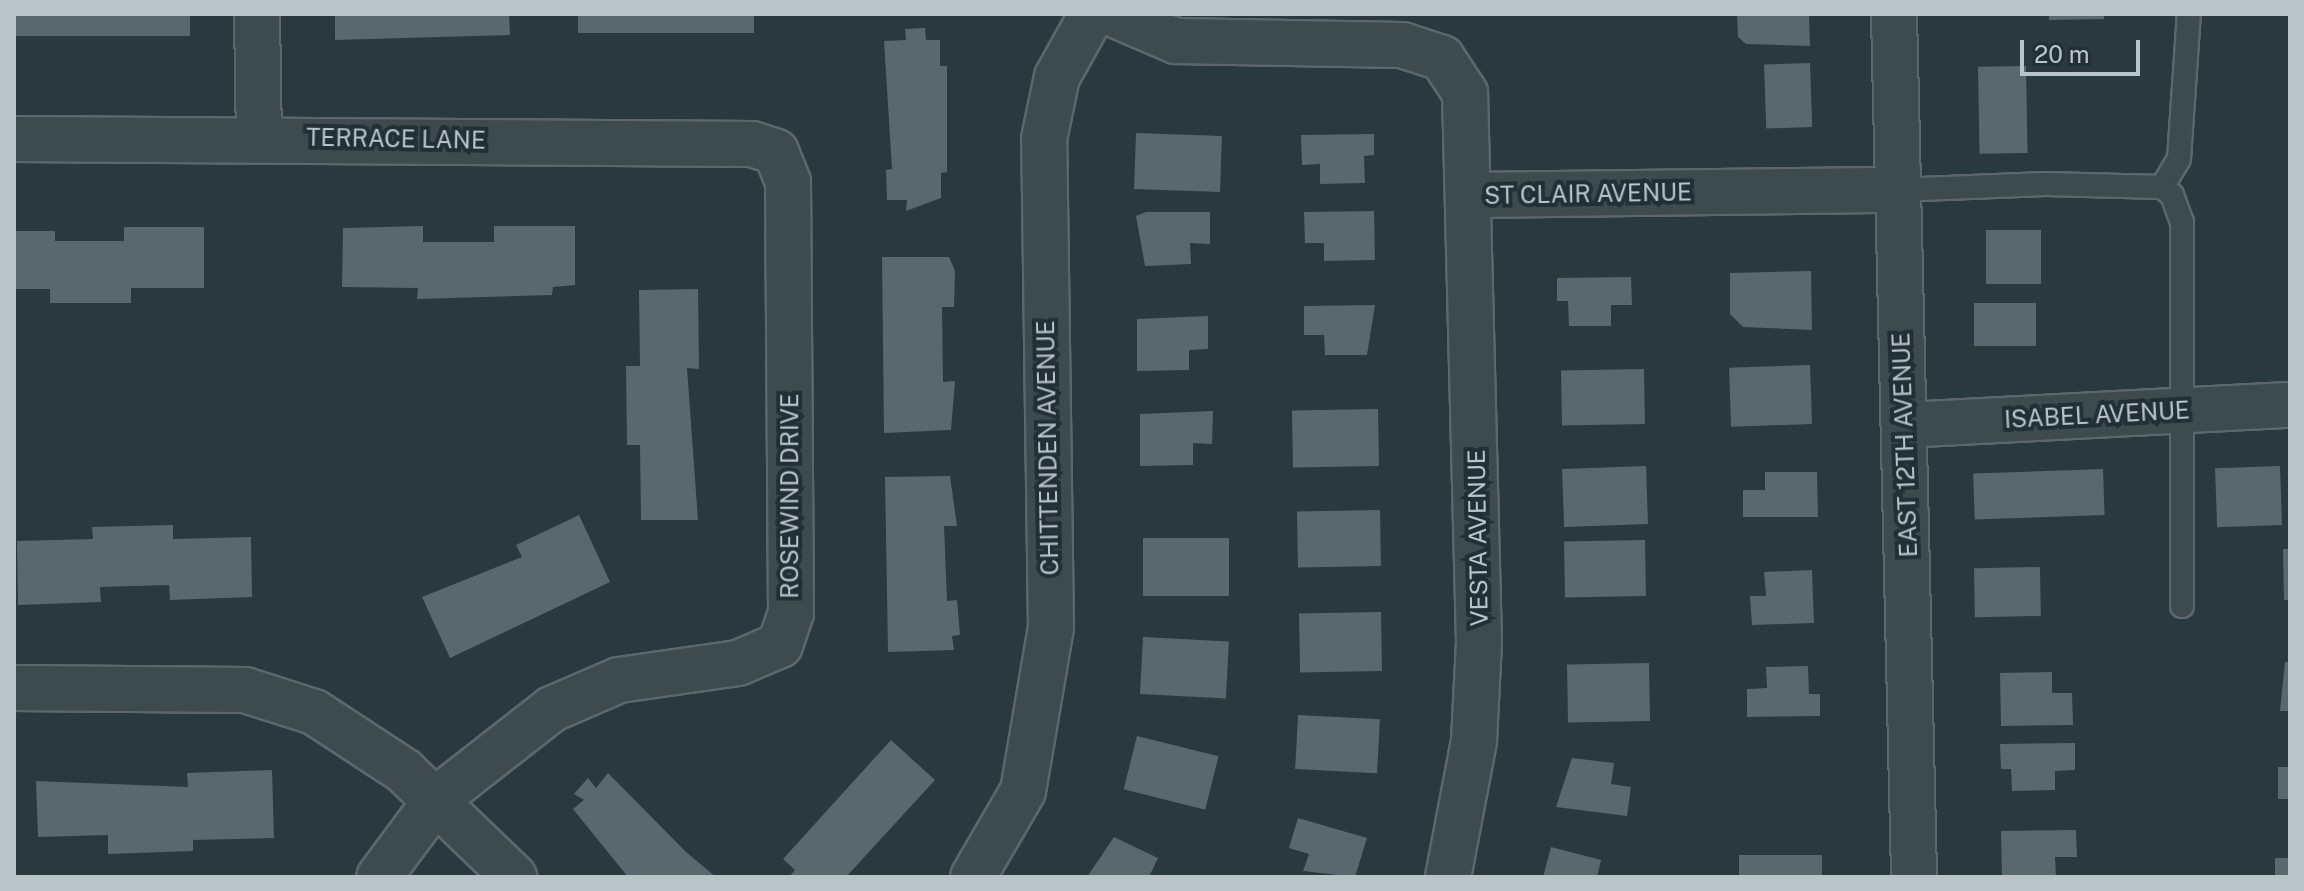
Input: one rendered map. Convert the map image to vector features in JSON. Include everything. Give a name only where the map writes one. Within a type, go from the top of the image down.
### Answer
[{"type":"street","points":[[257,14],[259,138]]},
{"type":"street","name":"CHITTENDEN AVENUE","points":[[973,877],[1023,791],[1051,628],[1044,139],[1057,77],[1092,14]]},
{"type":"street","name":"ST CLAIR AVENUE","points":[[1113,14],[1176,41],[1402,45],[1442,58],[1465,93],[1473,195],[1897,190]]},
{"type":"street","name":"EAST 12TH AVENUE","points":[[1894,14],[1914,877]]},
{"type":"street","name":"TERRACE LANE","points":[[14,139],[259,138],[752,144],[776,152]]},
{"type":"street","name":"ROSEWIND DRIVE","points":[[379,877],[437,799],[552,709],[619,680],[738,663],[780,645],[791,613],[788,182],[776,152]]},
{"type":"street","name":"VESTA AVENUE","points":[[1448,877],[1474,741],[1479,642],[1473,195]]},
{"type":"street","name":"ISABEL AVENUE","points":[[1905,425],[2290,405]]},
{"type":"street","points":[[14,688],[245,690],[314,712],[366,742],[437,799],[514,877]]},
{"type":"lane","points":[[2162,187],[2179,159],[2189,14]]},
{"type":"lane","points":[[1897,190],[1971,184],[2162,187]]},
{"type":"lane","points":[[2162,187],[2182,222],[2182,606]]},
{"type":"building","points":[[14,14],[190,14],[190,36],[14,36]]},
{"type":"building","points":[[335,14],[509,14],[510,35],[335,40]]},
{"type":"building","points":[[578,14],[754,14],[754,33],[578,33]]},
{"type":"building","points":[[1737,14],[1809,14],[1810,46],[1746,44],[1738,37]]},
{"type":"building","points":[[2049,14],[2104,14],[2104,19],[2049,20]]},
{"type":"building","points":[[925,28],[926,40],[940,40],[940,66],[947,66],[947,172],[941,173],[941,198],[906,211],[907,200],[887,200],[886,170],[892,169],[884,41],[906,40],[905,29]]},
{"type":"building","points":[[1810,63],[1812,127],[1766,129],[1764,65]]},
{"type":"building","points":[[2026,66],[2028,153],[1980,154],[1978,67]]},
{"type":"building","points":[[1136,133],[1222,136],[1220,192],[1134,189]]},
{"type":"building","points":[[1374,134],[1374,155],[1364,156],[1365,183],[1320,184],[1320,164],[1302,165],[1301,135]]},
{"type":"building","points":[[1374,211],[1375,260],[1324,261],[1324,243],[1305,243],[1304,212]]},
{"type":"building","points":[[1146,212],[1210,212],[1210,244],[1190,243],[1191,264],[1145,266],[1136,216]]},
{"type":"building","points":[[423,226],[423,242],[494,242],[494,226],[575,226],[575,285],[553,287],[552,295],[417,299],[418,288],[342,287],[343,228]]},
{"type":"building","points":[[124,227],[204,227],[204,288],[131,288],[131,303],[50,303],[50,289],[14,289],[14,231],[55,231],[55,241],[124,241]]},
{"type":"building","points":[[1986,230],[2041,230],[2041,284],[1986,284]]},
{"type":"building","points":[[882,257],[949,257],[955,271],[954,307],[942,307],[943,382],[955,381],[951,430],[884,433]]},
{"type":"building","points":[[1811,271],[1812,330],[1743,327],[1730,314],[1730,273]]},
{"type":"building","points":[[1631,277],[1632,305],[1611,305],[1611,326],[1569,326],[1568,301],[1557,301],[1557,278]]},
{"type":"building","points":[[698,289],[699,369],[687,368],[698,520],[641,520],[640,445],[627,445],[626,366],[640,366],[639,290]]},
{"type":"building","points":[[1974,303],[2036,303],[2036,346],[1974,346]]},
{"type":"building","points":[[1375,305],[1367,355],[1325,355],[1324,335],[1304,335],[1304,306]]},
{"type":"building","points":[[1208,316],[1208,349],[1189,350],[1189,370],[1137,371],[1137,319]]},
{"type":"building","points":[[1810,365],[1812,424],[1731,427],[1729,368]]},
{"type":"building","points":[[1644,369],[1645,424],[1562,425],[1561,370]]},
{"type":"building","points":[[1378,409],[1379,466],[1293,467],[1292,411]]},
{"type":"building","points":[[1213,411],[1212,444],[1193,443],[1193,465],[1140,466],[1140,414]]},
{"type":"building","points":[[1646,466],[1648,524],[1564,527],[1562,469]]},
{"type":"building","points":[[2280,466],[2282,525],[2217,527],[2215,468]]},
{"type":"building","points":[[2103,469],[2105,515],[1975,520],[1973,474]]},
{"type":"building","points":[[1765,472],[1817,472],[1818,517],[1743,517],[1743,490],[1765,490]]},
{"type":"building","points":[[950,476],[957,526],[944,526],[947,601],[957,600],[960,635],[952,636],[954,650],[888,652],[885,477]]},
{"type":"building","points":[[1380,510],[1381,566],[1298,567],[1297,511]]},
{"type":"building","points":[[579,515],[610,582],[450,658],[422,597],[522,557],[516,545]]},
{"type":"building","points":[[173,525],[173,539],[251,537],[252,597],[170,600],[169,585],[100,587],[101,602],[18,605],[17,541],[93,539],[92,527]]},
{"type":"building","points":[[1143,538],[1229,538],[1229,596],[1143,596]]},
{"type":"building","points":[[1645,540],[1646,596],[1565,597],[1564,541]]},
{"type":"building","points":[[2283,549],[2290,549],[2290,600],[2284,600]]},
{"type":"building","points":[[2040,567],[2041,616],[1975,617],[1974,568]]},
{"type":"building","points":[[1812,570],[1814,623],[1752,625],[1750,596],[1766,596],[1764,572]]},
{"type":"building","points":[[1381,612],[1382,671],[1300,672],[1299,613]]},
{"type":"building","points":[[1143,637],[1229,642],[1226,698],[1140,694]]},
{"type":"building","points":[[2285,662],[2290,662],[2290,711],[2280,711]]},
{"type":"building","points":[[1649,663],[1650,721],[1568,722],[1567,664]]},
{"type":"building","points":[[1808,666],[1809,694],[1820,694],[1820,716],[1747,717],[1747,689],[1767,688],[1766,667]]},
{"type":"building","points":[[2052,672],[2052,693],[2072,693],[2073,725],[2001,726],[2000,673]]},
{"type":"building","points":[[1298,715],[1380,719],[1377,773],[1295,769]]},
{"type":"building","points":[[1137,736],[1219,756],[1205,810],[1124,789]]},
{"type":"building","points":[[891,740],[935,780],[846,877],[789,877],[795,870],[783,859]]},
{"type":"building","points":[[2075,743],[2075,770],[2055,771],[2055,790],[2012,791],[2011,769],[2001,769],[2000,744]]},
{"type":"building","points":[[1572,758],[1614,763],[1611,784],[1631,787],[1627,816],[1556,807]]},
{"type":"building","points":[[2278,767],[2290,767],[2290,799],[2278,799]]},
{"type":"building","points":[[272,770],[274,838],[193,840],[193,851],[108,854],[108,835],[38,837],[36,781],[188,787],[187,773]]},
{"type":"building","points":[[608,773],[686,852],[716,877],[628,877],[573,809],[584,800],[574,794],[588,778],[596,788]]},
{"type":"building","points":[[1298,818],[1367,838],[1355,877],[1303,871],[1309,854],[1289,848]]},
{"type":"building","points":[[2076,830],[2077,857],[2055,857],[2056,877],[2002,877],[2001,831]]},
{"type":"building","points":[[1114,837],[1158,858],[1149,877],[1087,877]]},
{"type":"building","points":[[1551,847],[1601,860],[1597,877],[1543,877]]},
{"type":"building","points":[[1739,855],[1822,855],[1822,877],[1739,877]]},
{"type":"building","points":[[2275,858],[2290,858],[2290,877],[2275,877]]}]
